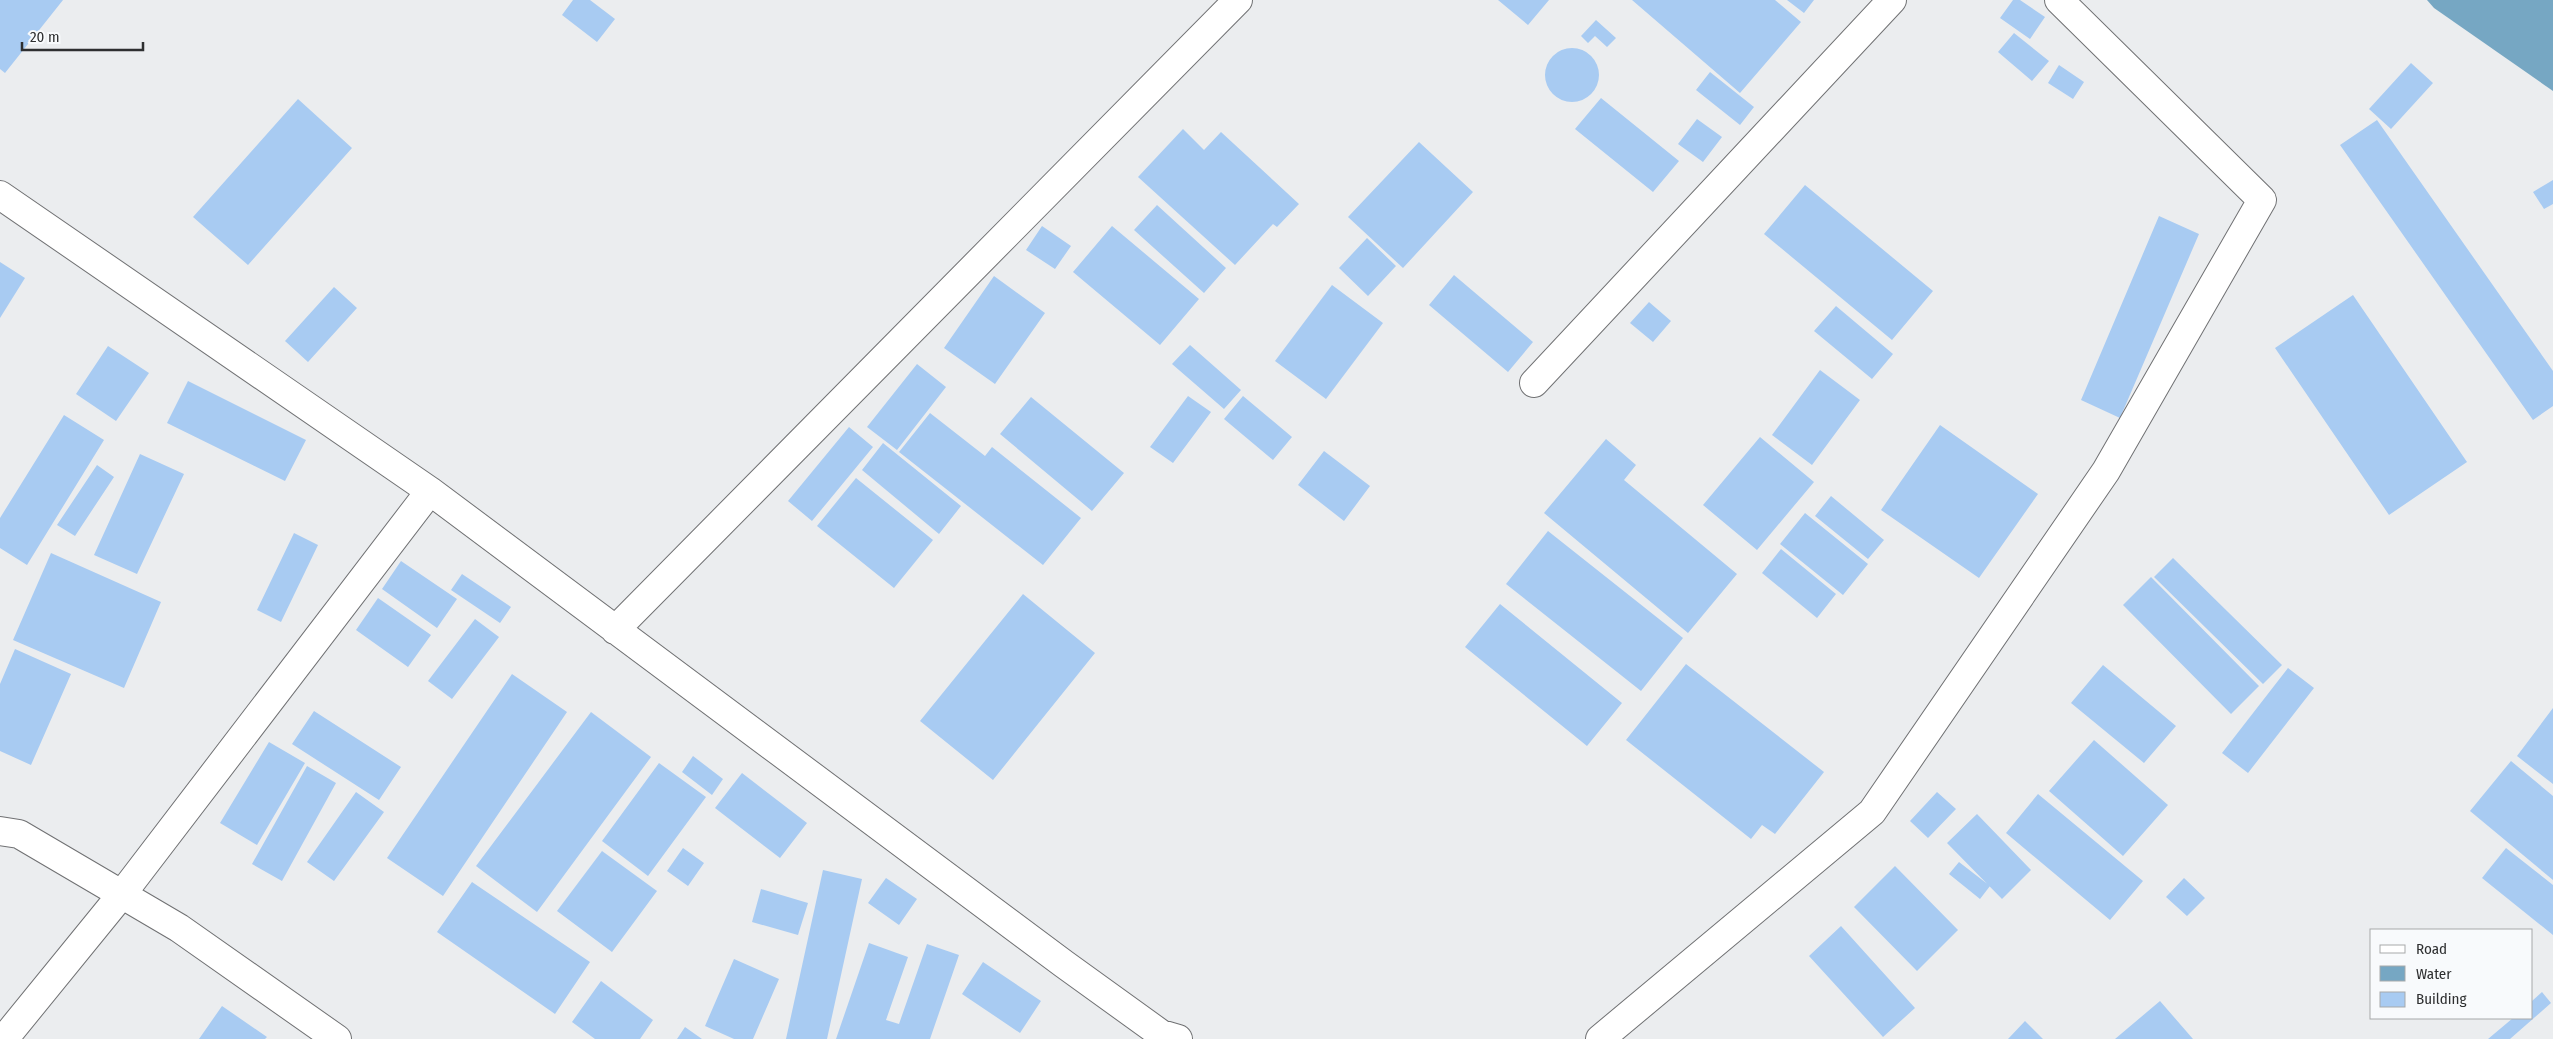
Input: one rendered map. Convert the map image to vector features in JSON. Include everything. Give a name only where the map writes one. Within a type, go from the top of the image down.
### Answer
[{"type":"street","points":[[615,630],[1238,0]]},
{"type":"street","points":[[1534,383],[1892,0]]},
{"type":"street","points":[[1600,1039],[1872,812],[2106,471],[2262,200],[2059,0]]},
{"type":"street","points":[[0,195],[430,491],[1166,1037]]},
{"type":"street","points":[[4,1039],[122,894],[430,491]]},
{"type":"street","points":[[0,831],[19,834],[178,928],[337,1039]]},
{"type":"water","points":[[2427,0],[2553,0],[2553,91],[2434,8]]},
{"type":"building","points":[[0,0],[63,0],[5,73],[0,69]]},
{"type":"building","points":[[573,0],[590,0],[615,19],[597,42],[562,15]]},
{"type":"building","points":[[1498,0],[1549,0],[1528,25]]},
{"type":"building","points":[[1632,0],[1775,0],[1801,22],[1740,93]]},
{"type":"building","points":[[1787,0],[1814,0],[1804,13]]},
{"type":"building","points":[[2013,0],[2020,0],[2045,17],[2030,39],[2000,18]]},
{"type":"building","points":[[1596,20],[1616,38],[1607,47],[1595,36],[1588,43],[1581,36]]},
{"type":"building","points":[[2014,33],[2049,61],[2032,81],[1998,52]]},
{"type":"building","points":[[1572,48],[1582,50],[1591,56],[1597,65],[1599,75],[1597,85],[1591,94],[1582,100],[1572,102],[1562,100],[1553,94],[1547,85],[1545,75],[1547,65],[1553,56],[1562,50]]},
{"type":"building","points":[[2411,63],[2433,83],[2391,129],[2369,109]]},
{"type":"building","points":[[2059,65],[2084,82],[2073,99],[2048,83]]},
{"type":"building","points":[[1710,72],[1754,107],[1740,125],[1696,90]]},
{"type":"building","points":[[1601,98],[1679,161],[1653,192],[1575,129]]},
{"type":"building","points":[[298,99],[352,148],[248,265],[193,217]]},
{"type":"building","points":[[1697,119],[1722,137],[1703,162],[1678,144]]},
{"type":"building","points":[[2377,120],[2553,371],[2553,406],[2533,420],[2340,145]]},
{"type":"building","points":[[1183,129],[1204,150],[1221,132],[1299,204],[1277,227],[1273,224],[1235,265],[1138,177]]},
{"type":"building","points":[[1419,142],[1473,192],[1403,268],[1348,217]]},
{"type":"building","points":[[2553,180],[2553,204],[2544,209],[2533,192]]},
{"type":"building","points":[[1805,185],[1933,291],[1892,340],[1764,234]]},
{"type":"building","points":[[1157,205],[1226,268],[1204,293],[1134,230]]},
{"type":"building","points":[[2159,216],[2199,234],[2120,418],[2081,400]]},
{"type":"building","points":[[1042,226],[1071,246],[1055,269],[1026,250]]},
{"type":"building","points":[[1112,226],[1199,299],[1160,345],[1073,272]]},
{"type":"building","points":[[1367,238],[1396,266],[1368,296],[1339,268]]},
{"type":"building","points":[[0,262],[25,278],[0,318]]},
{"type":"building","points":[[1454,275],[1533,342],[1508,372],[1429,305]]},
{"type":"building","points":[[994,276],[1045,313],[995,384],[944,348]]},
{"type":"building","points":[[1332,285],[1383,323],[1326,399],[1275,361]]},
{"type":"building","points":[[334,287],[357,308],[308,362],[285,341]]},
{"type":"building","points":[[2353,295],[2467,462],[2389,515],[2275,348]]},
{"type":"building","points":[[1649,302],[1671,321],[1653,342],[1630,323]]},
{"type":"building","points":[[1836,306],[1893,354],[1872,379],[1814,331]]},
{"type":"building","points":[[1190,345],[1241,390],[1224,409],[1172,364]]},
{"type":"building","points":[[108,346],[149,373],[116,421],[76,394]]},
{"type":"building","points":[[917,364],[946,387],[897,450],[867,427]]},
{"type":"building","points":[[1820,370],[1860,400],[1812,465],[1772,435]]},
{"type":"building","points":[[188,381],[306,440],[285,481],[167,423]]},
{"type":"building","points":[[1188,396],[1211,412],[1173,463],[1150,447]]},
{"type":"building","points":[[1243,396],[1292,437],[1273,460],[1224,419]]},
{"type":"building","points":[[1031,397],[1124,473],[1092,511],[1000,434]]},
{"type":"building","points":[[930,413],[985,456],[992,447],[1081,518],[1043,565],[899,452]]},
{"type":"building","points":[[64,415],[104,440],[27,565],[0,548],[0,518]]},
{"type":"building","points":[[1940,425],[2038,494],[1979,578],[1881,510]]},
{"type":"building","points":[[849,427],[873,447],[812,521],[788,501]]},
{"type":"building","points":[[1760,437],[1814,482],[1757,550],[1703,505]]},
{"type":"building","points":[[1606,439],[1636,465],[1624,480],[1737,574],[1688,633],[1544,513]]},
{"type":"building","points":[[883,443],[961,506],[939,534],[862,470]]},
{"type":"building","points":[[1324,451],[1370,486],[1344,521],[1298,485]]},
{"type":"building","points":[[140,454],[184,474],[137,574],[94,555]]},
{"type":"building","points":[[97,465],[114,477],[75,536],[57,525]]},
{"type":"building","points":[[856,478],[933,540],[894,588],[817,526]]},
{"type":"building","points":[[1831,496],[1884,540],[1868,559],[1815,516]]},
{"type":"building","points":[[1805,513],[1868,564],[1843,595],[1780,544]]},
{"type":"building","points":[[1548,531],[1683,638],[1641,691],[1506,584]]},
{"type":"building","points":[[294,533],[318,545],[281,622],[257,610]]},
{"type":"building","points":[[1781,549],[1836,594],[1817,618],[1762,573]]},
{"type":"building","points":[[51,553],[161,602],[124,688],[13,640]]},
{"type":"building","points":[[2173,558],[2282,665],[2263,684],[2154,577]]},
{"type":"building","points":[[401,561],[457,599],[437,628],[382,589]]},
{"type":"building","points":[[462,574],[511,607],[500,623],[451,590]]},
{"type":"building","points":[[2151,577],[2259,686],[2231,714],[2123,605]]},
{"type":"building","points":[[1023,594],[1095,653],[993,780],[920,721]]},
{"type":"building","points":[[378,598],[431,635],[408,667],[356,630]]},
{"type":"building","points":[[1500,604],[1622,703],[1587,746],[1465,647]]},
{"type":"building","points":[[475,619],[499,637],[452,699],[428,681]]},
{"type":"building","points":[[15,649],[71,674],[31,765],[0,751],[0,684]]},
{"type":"building","points":[[1686,664],[1824,772],[1775,834],[1762,825],[1751,839],[1626,740]]},
{"type":"building","points":[[2103,665],[2176,726],[2144,763],[2071,703]]},
{"type":"building","points":[[2288,668],[2314,688],[2248,773],[2222,753]]},
{"type":"building","points":[[512,674],[567,712],[443,896],[387,858]]},
{"type":"building","points":[[2553,708],[2553,784],[2517,756]]},
{"type":"building","points":[[314,711],[401,767],[379,800],[292,744]]},
{"type":"building","points":[[591,712],[651,757],[537,912],[476,866]]},
{"type":"building","points":[[2094,740],[2168,805],[2123,856],[2049,791]]},
{"type":"building","points":[[269,742],[305,763],[257,845],[220,823]]},
{"type":"building","points":[[693,756],[723,779],[712,795],[682,772]]},
{"type":"building","points":[[2511,761],[2553,796],[2553,880],[2470,811]]},
{"type":"building","points":[[659,763],[706,797],[648,876],[602,841]]},
{"type":"building","points":[[307,766],[336,783],[282,881],[252,864]]},
{"type":"building","points":[[742,773],[807,823],[780,858],[715,808]]},
{"type":"building","points":[[356,792],[384,812],[334,881],[307,862]]},
{"type":"building","points":[[1937,792],[1956,809],[1928,838],[1910,821]]},
{"type":"building","points":[[2038,794],[2143,881],[2110,920],[2006,833]]},
{"type":"building","points":[[1977,814],[2031,870],[2002,899],[1947,843]]},
{"type":"building","points":[[683,848],[704,863],[688,886],[667,871]]},
{"type":"building","points":[[2506,848],[2553,885],[2553,935],[2482,878]]},
{"type":"building","points":[[602,851],[657,891],[612,952],[557,911]]},
{"type":"building","points":[[1959,862],[1990,886],[1980,899],[1949,874]]},
{"type":"building","points":[[1895,866],[1958,930],[1917,971],[1854,907]]},
{"type":"building","points":[[823,870],[862,879],[827,1039],[786,1039]]},
{"type":"building","points":[[886,878],[917,899],[899,925],[868,903]]},
{"type":"building","points":[[2184,878],[2205,898],[2187,916],[2166,897]]},
{"type":"building","points":[[472,882],[590,962],[555,1014],[437,932]]},
{"type":"building","points":[[761,889],[808,903],[798,935],[752,922]]},
{"type":"building","points":[[1841,926],[1915,1008],[1883,1037],[1809,956]]},
{"type":"building","points":[[869,943],[908,957],[886,1020],[899,1024],[927,944],[959,955],[930,1039],[836,1039]]},
{"type":"building","points":[[734,959],[779,979],[753,1039],[734,1039],[705,1026]]},
{"type":"building","points":[[983,962],[1041,1001],[1020,1033],[962,994]]},
{"type":"building","points":[[601,981],[653,1020],[640,1039],[595,1039],[572,1022]]},
{"type":"building","points":[[2542,992],[2551,1003],[2533,1019],[2533,1000]]},
{"type":"building","points":[[2160,1001],[2193,1039],[2115,1039]]},
{"type":"building","points":[[222,1006],[267,1037],[265,1039],[199,1039]]},
{"type":"building","points":[[2512,1019],[2533,1019],[2510,1039],[2488,1039]]},
{"type":"building","points":[[2025,1021],[2043,1039],[2008,1039]]},
{"type":"building","points":[[685,1027],[702,1039],[677,1039]]}]
